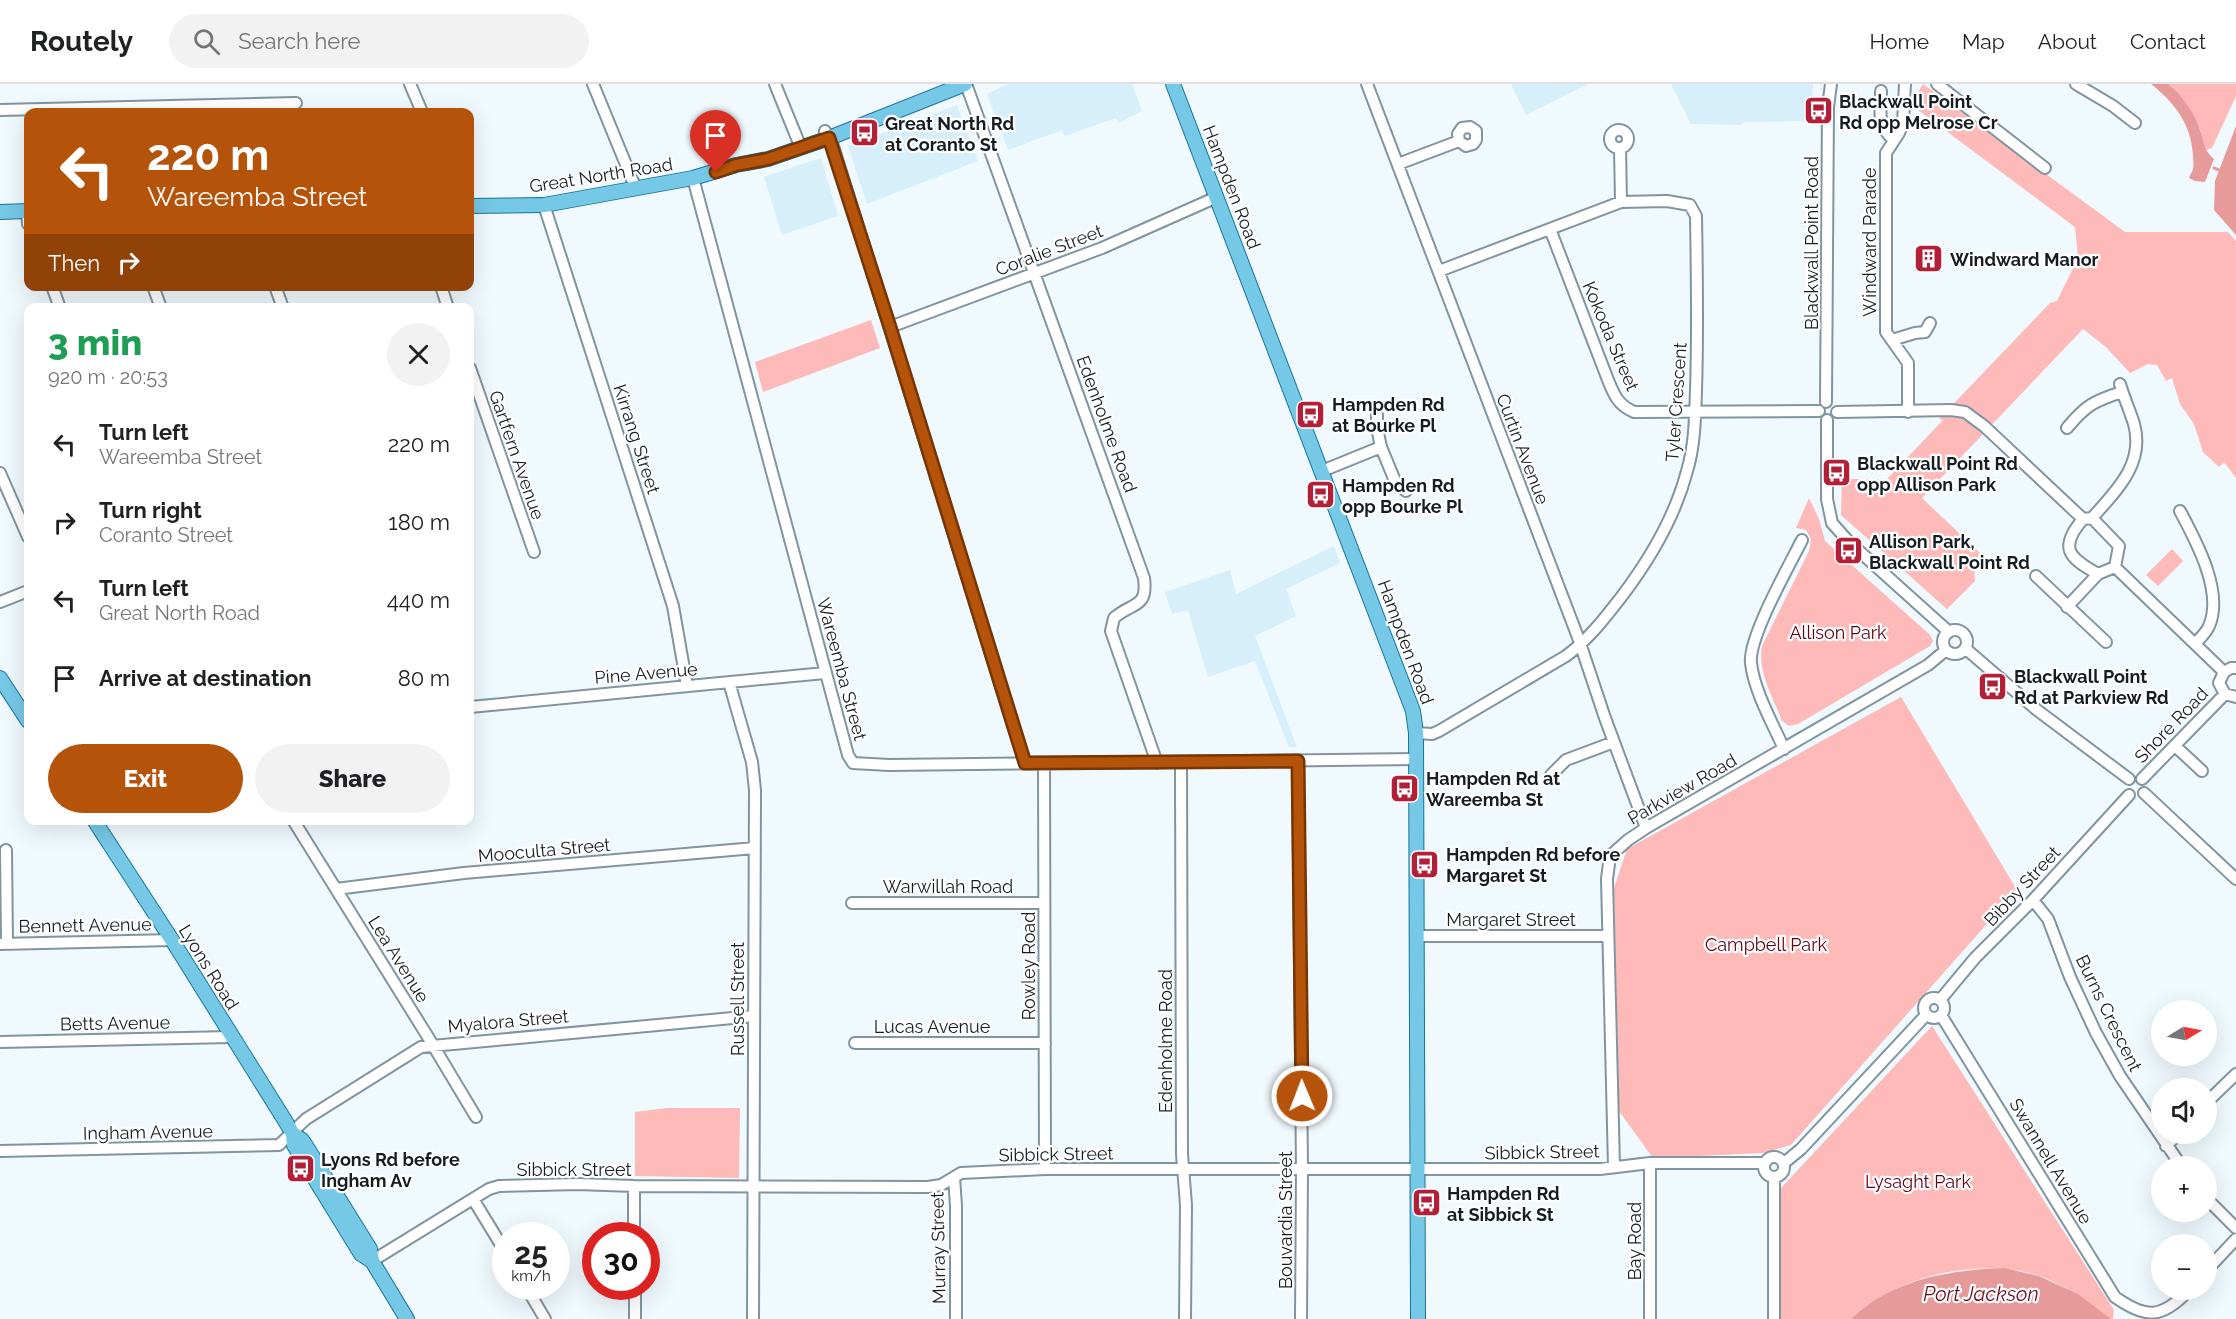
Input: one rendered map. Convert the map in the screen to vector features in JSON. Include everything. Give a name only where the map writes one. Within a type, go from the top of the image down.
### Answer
[{"type":"main road","name":"Great North Road","points":[[827,135],[942,84]]},
{"type":"main road","name":"Great North Road","points":[[474,206],[544,205],[693,178],[736,165],[764,151],[799,144],[827,135],[965,84]]},
{"type":"main road","name":"Hampden Road","points":[[1173,84],[1413,711],[1416,733],[1418,1319]]},
{"type":"main road","points":[[0,212],[24,215]]},
{"type":"main road","points":[[0,678],[24,715]]},
{"type":"main road","name":"Lyons Road","points":[[96,825],[172,940],[292,1134],[294,1145],[357,1248],[361,1254],[372,1261],[407,1319]]},
{"type":"street","points":[[410,84],[420,108]]},
{"type":"street","points":[[593,84],[636,189]]},
{"type":"street","points":[[775,84],[799,144]]},
{"type":"street","name":"Edenholme Road","points":[[965,84],[1144,578],[1143,599],[1114,618],[1111,631],[1157,763]]},
{"type":"street","name":"Curtin Avenue","points":[[1367,84],[1581,645],[1646,828]]},
{"type":"street","name":"Blackwall Point Road","points":[[1826,402],[1828,108],[1831,84]]},
{"type":"street","name":"Windward Parade","points":[[1905,84],[1903,123],[1899,134],[1886,153],[1886,332],[1908,363],[1908,412]]},
{"type":"street","points":[[1937,84],[2044,168]]},
{"type":"street","points":[[2076,84],[2113,106],[2134,123]]},
{"type":"street","points":[[1881,91],[1881,126],[1894,140]]},
{"type":"street","points":[[85,108],[296,103]]},
{"type":"street","points":[[0,110],[24,109]]},
{"type":"street","points":[[827,135],[890,327],[1025,763]]},
{"type":"street","points":[[1398,164],[1459,141]]},
{"type":"street","points":[[1620,148],[1621,202]]},
{"type":"street","name":"Wareemba Street","points":[[693,178],[825,673],[848,755],[853,763],[889,765],[1181,763],[1416,759]]},
{"type":"street","name":"Coralie Street","points":[[890,327],[1113,243],[1217,197]]},
{"type":"street","name":"Tyler Crescent","points":[[1416,733],[1432,734],[1439,731],[1581,645],[1645,565],[1673,510],[1689,462],[1695,412],[1697,357],[1696,216],[1690,205],[1677,202],[1621,202],[1439,271]]},
{"type":"street","name":"Kirrang Street","points":[[544,205],[674,606],[687,686]]},
{"type":"street","name":"Kokoda Street","points":[[1550,229],[1616,399],[1625,408],[1634,412],[1819,411]]},
{"type":"street","points":[[1892,340],[1925,332],[1930,323]]},
{"type":"street","name":"Gartfern Avenue","points":[[474,380],[534,552]]},
{"type":"street","points":[[2067,428],[2083,409],[2121,388],[2135,427],[2136,456],[2127,478],[2074,529],[2069,541],[2069,553],[2077,562],[2098,574]]},
{"type":"street","points":[[1827,420],[1820,416],[1820,406],[1826,402],[1834,404],[1837,412]]},
{"type":"street","points":[[1837,412],[1952,410],[1965,412],[1984,426],[2119,546],[2115,567]]},
{"type":"street","points":[[1827,420],[1834,417],[1837,412]]},
{"type":"street","points":[[1377,415],[1377,431],[1381,447],[1395,481],[1406,491]]},
{"type":"street","points":[[1827,420],[1827,499],[1832,523],[1849,542],[1949,632]]},
{"type":"street","points":[[1322,471],[1381,447]]},
{"type":"street","points":[[0,473],[24,528]]},
{"type":"street","points":[[2180,512],[2199,549],[2211,585],[2213,609],[2209,627],[2194,644]]},
{"type":"street","points":[[1784,749],[1753,676],[1750,660],[1753,641],[1802,540]]},
{"type":"street","points":[[2115,567],[2224,672]]},
{"type":"street","points":[[2067,607],[2098,574],[2115,567]]},
{"type":"street","points":[[2036,576],[2106,642]]},
{"type":"street","points":[[0,602],[24,593]]},
{"type":"street","points":[[1957,630],[1964,634],[1967,641],[1966,649],[1957,655],[1946,650],[1944,640],[1949,632],[1957,630]]},
{"type":"street","points":[[1966,649],[2037,710],[2129,779]]},
{"type":"street","name":"Parkview Road","points":[[1614,1167],[1607,936],[1607,879],[1610,856],[1646,828],[1928,665],[1946,650]]},
{"type":"street","points":[[2236,668],[2224,672],[2219,683],[2224,694],[2236,697]]},
{"type":"street","name":"Pine Avenue","points":[[474,706],[825,673]]},
{"type":"street","name":"Russell Street","points":[[729,682],[755,777],[753,1319]]},
{"type":"street","name":"Shore Road","points":[[2142,779],[2224,694]]},
{"type":"street","points":[[1551,775],[1566,760],[1614,742]]},
{"type":"street","points":[[2175,746],[2202,771]]},
{"type":"street","name":"Bouvardia Street","points":[[1298,761],[1302,1319]]},
{"type":"street","name":"Rowley Road","points":[[1044,763],[1045,1169]]},
{"type":"street","name":"Edenholme Road","points":[[1181,763],[1183,1170],[1186,1206],[1185,1319]]},
{"type":"street","points":[[2135,777],[2142,779],[2145,784],[2144,793],[2135,797],[2128,795],[2125,785],[2129,779],[2135,777]]},
{"type":"street","points":[[2144,793],[2235,876]]},
{"type":"street","name":"Bibby Street","points":[[1940,1000],[1975,958],[2033,900],[2128,795]]},
{"type":"street","name":"Lea Avenue","points":[[296,825],[476,1117]]},
{"type":"street","name":"Mooculta Street","points":[[336,889],[464,873],[755,848]]},
{"type":"street","points":[[4,944],[6,850]]},
{"type":"street","name":"Burns Crescent","points":[[2033,900],[2048,919],[2070,977],[2096,1033],[2120,1076],[2174,1156]]},
{"type":"street","name":"Warwillah Road","points":[[852,903],[1044,903]]},
{"type":"street","name":"Margaret Street","points":[[1416,936],[1607,936]]},
{"type":"street","name":"Bennett Avenue","points":[[4,944],[172,940]]},
{"type":"street","points":[[1935,998],[1940,1000],[1944,1009],[1941,1015],[1934,1019],[1926,1016],[1923,1010],[1926,1001],[1935,998]]},
{"type":"street","name":"Swannell Avenue","points":[[1941,1015],[2115,1297],[2128,1311],[2139,1317],[2152,1318],[2168,1313],[2180,1300]]},
{"type":"street","name":"Myalora Street","points":[[292,1134],[306,1119],[421,1047],[433,1044],[754,1016]]},
{"type":"street","points":[[1773,1177],[1783,1173],[1784,1163],[1801,1149],[1926,1016]]},
{"type":"street","name":"Betts Avenue","points":[[0,1042],[231,1036]]},
{"type":"street","name":"Lucas Avenue","points":[[855,1042],[1045,1043]]},
{"type":"street","points":[[2217,1092],[2236,1074]]},
{"type":"street","name":"Ingham Avenue","points":[[0,1152],[279,1145],[292,1134]]},
{"type":"street","points":[[1773,1177],[1766,1172],[1765,1163],[1769,1158],[1776,1157],[1784,1163]]},
{"type":"street","name":"Sibbick Street","points":[[372,1261],[489,1189],[499,1186],[578,1184],[928,1187],[941,1185],[962,1173],[1045,1169],[1600,1169],[1650,1163],[1765,1163]]},
{"type":"street","name":"Bay Road","points":[[1650,1163],[1650,1319]]},
{"type":"street","name":"Murray Street","points":[[954,1177],[956,1319]]},
{"type":"street","points":[[1773,1177],[1774,1319]]},
{"type":"street","points":[[634,1186],[634,1222]]},
{"type":"street","points":[[473,1199],[492,1230]]},
{"type":"street","points":[[2217,1209],[2236,1228]]},
{"type":"street","points":[[2217,1259],[2236,1239]]},
{"type":"street","points":[[534,1300],[545,1319]]},
{"type":"street","points":[[634,1300],[635,1319]]},
{"type":"shaded area","points":[[1008,84],[1132,84],[1142,111],[1119,123],[1116,118],[1065,136],[1062,130],[1008,150],[987,94]]},
{"type":"shaded area","points":[[1511,84],[1588,84],[1526,115]]},
{"type":"shaded area","points":[[1671,84],[1813,84],[1812,121],[1743,122],[1741,125],[1691,124]]},
{"type":"shaded area","points":[[957,105],[978,161],[867,204],[848,146]]},
{"type":"shaded area","points":[[821,158],[838,216],[782,235],[764,177]]},
{"type":"shaded area","points":[[1334,546],[1340,563],[1286,589],[1296,616],[1255,636],[1297,747],[1289,747],[1255,661],[1208,677],[1188,610],[1172,614],[1165,592],[1230,570],[1236,594]]},
{"type":"green space","points":[[1923,84],[2125,232],[2228,232],[2236,241],[2236,478],[2224,462],[2219,467],[2203,452],[2194,424],[2180,404],[2172,378],[2166,381],[2157,365],[2148,364],[2130,373],[2106,347],[2083,329],[1922,498],[1980,553],[1974,565],[1975,581],[1947,609],[1841,515],[1842,479],[1887,479],[1943,420],[1939,419],[2050,303],[2057,301],[2078,258],[2075,227],[1910,104]]},
{"type":"green space","points":[[2168,84],[2236,84],[2236,96],[2212,148],[2205,150],[2200,129]]},
{"type":"green space","points":[[871,320],[880,348],[763,392],[755,362]]},
{"type":"green space","name":"Allison Park","points":[[1809,498],[1819,519],[1825,541],[1930,635],[1933,641],[1930,646],[1798,724],[1789,726],[1782,721],[1770,694],[1761,656],[1762,646],[1809,551],[1811,539],[1806,530],[1796,528]]},
{"type":"green space","points":[[2172,549],[2183,561],[2158,586],[2146,575]]},
{"type":"green space","name":"Campbell Park","points":[[1901,697],[2017,890],[1791,1145],[1763,1153],[1653,1158],[1619,1111],[1614,888],[1627,849]]},
{"type":"green space","name":"Lysaght Park","points":[[1932,1026],[2114,1310],[2113,1319],[2050,1280],[2017,1270],[1992,1268],[1966,1269],[1914,1281],[1869,1304],[1851,1319],[1781,1319],[1781,1188]]},
{"type":"green space","points":[[667,1108],[740,1108],[739,1178],[635,1176],[635,1112]]},
{"type":"water","points":[[2151,84],[2168,84],[2183,99],[2195,118],[2206,149],[2214,159],[2205,182],[2189,178],[2193,167],[2193,155],[2185,124],[2174,107]]},
{"type":"water","points":[[2236,126],[2236,235],[2214,210],[2215,181]]},
{"type":"water","name":"Port Jackson","points":[[2004,1268],[2039,1276],[2078,1294],[2111,1319],[1851,1319],[1867,1305],[1885,1294],[1923,1279],[1963,1271]]},
{"type":"waterway","points":[[2214,168],[2219,170]]},
{"type":"place","name":"Blackwall Point Rd opp Melrose Cr","points":[[1818,111]]},
{"type":"place","name":"Great North Rd at Coranto St","points":[[864,133]]},
{"type":"place","name":"Windward Manor","points":[[1929,259]]},
{"type":"place","name":"Hampden Rd at Bourke Pl","points":[[1311,414]]},
{"type":"place","name":"Blackwall Point Rd opp Allison Park","points":[[1836,473]]},
{"type":"place","name":"Hampden Rd opp Bourke Pl","points":[[1321,495]]},
{"type":"place","name":"Allison Park, Blackwall Point Rd","points":[[1848,551]]},
{"type":"place","name":"Blackwall Point Rd at Parkview Rd","points":[[1993,686]]},
{"type":"place","name":"Hampden Rd at Wareemba St","points":[[1405,788]]},
{"type":"place","name":"Hampden Rd before Margaret St","points":[[1425,864]]},
{"type":"place","name":"Lyons Rd before Ingham Av","points":[[300,1169]]},
{"type":"place","name":"Hampden Rd at Sibbick St","points":[[1426,1203]]},
{"type":"route","points":[[716,172],[736,165],[768,159],[829,138],[1025,763],[1298,761],[1302,1096]]}]
